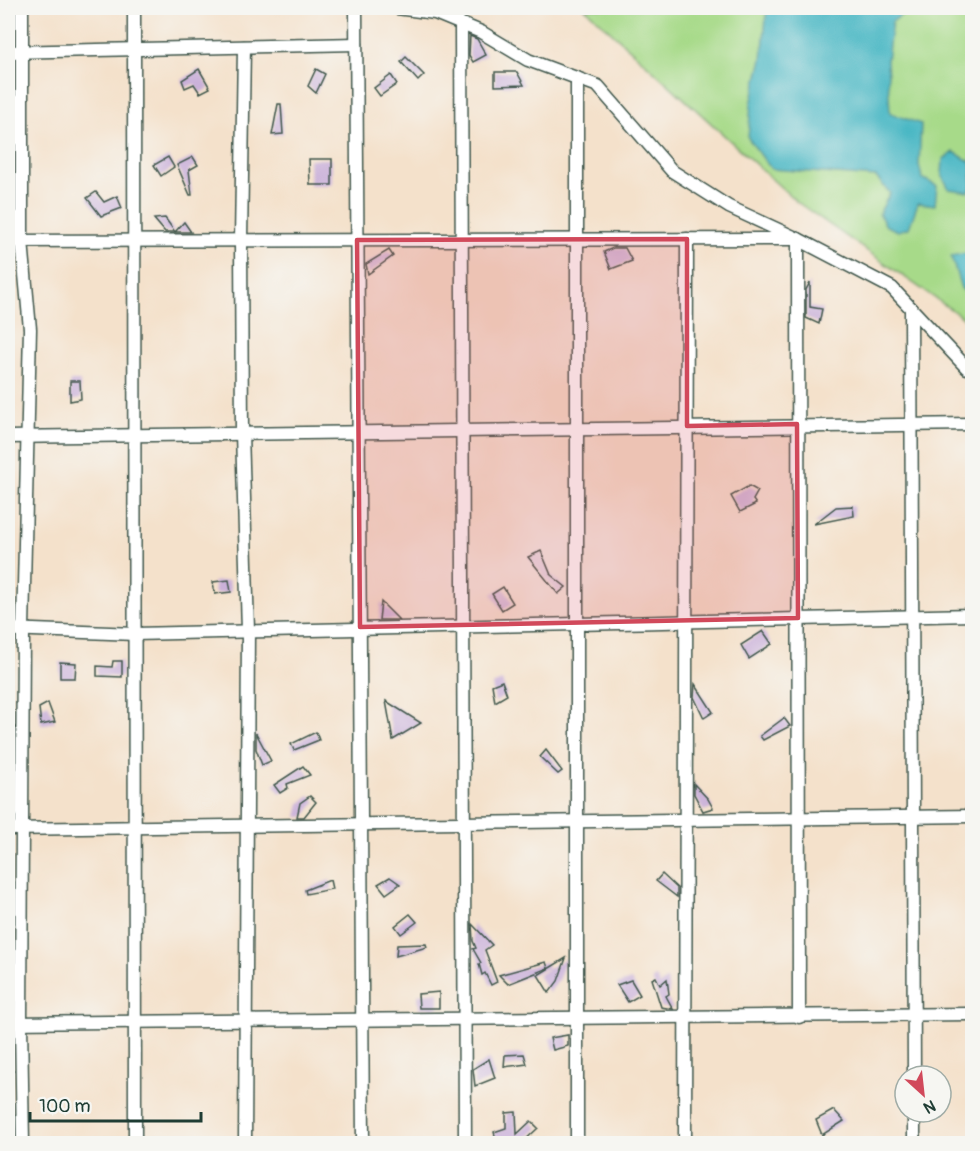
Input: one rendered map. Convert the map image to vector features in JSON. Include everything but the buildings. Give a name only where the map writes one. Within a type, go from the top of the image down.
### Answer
[{"type":"street","points":[[22,8],[22,241],[30,329],[23,629],[24,828],[21,1023],[23,1143]]},
{"type":"street","points":[[134,8],[135,1143]]},
{"type":"street","points":[[356,8],[363,1143]]},
{"type":"street","points":[[397,8],[435,14],[461,24],[481,32],[528,60],[598,86],[672,171],[729,207],[798,238],[892,288],[967,368],[972,366]]},
{"type":"street","points":[[461,24],[465,1143]]},
{"type":"street","points":[[8,52],[356,44]]},
{"type":"street","points":[[244,47],[241,240],[242,434],[248,630],[245,1143]]},
{"type":"street","points":[[577,78],[577,1143]]},
{"type":"street","points":[[8,241],[798,238]]},
{"type":"street","points":[[798,238],[799,1017]]},
{"type":"street","points":[[685,1143],[687,239]]},
{"type":"street","points":[[911,308],[914,1064]]},
{"type":"street","points":[[8,437],[797,424],[972,424]]},
{"type":"street","points":[[8,629],[135,634],[577,622],[972,615]]},
{"type":"street","points":[[8,829],[247,823],[972,816]]},
{"type":"street","points":[[8,1023],[972,1014]]},
{"type":"street","points":[[914,1124],[914,1143]]},
{"type":"highlighted area","points":[[687,239],[687,426],[797,424],[798,618],[360,627],[357,240]]},
{"type":"green space","points":[[585,8],[972,8],[972,324],[797,202]]},
{"type":"water","points":[[767,8],[911,8],[892,22],[887,60],[890,113],[921,124],[919,165],[922,178],[937,186],[935,205],[918,203],[909,228],[898,231],[886,226],[879,214],[890,193],[876,177],[771,169],[748,138],[751,104],[762,59]]},
{"type":"water","points":[[954,152],[971,162],[972,185],[969,192],[949,189],[942,175],[943,159]]},
{"type":"water","points":[[972,252],[972,299],[961,288],[951,256]]}]
